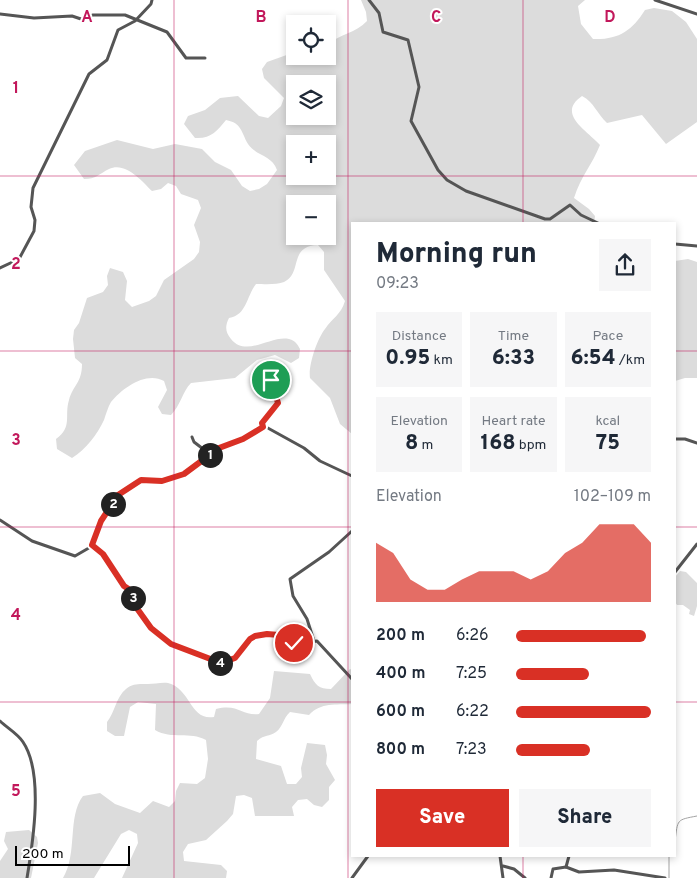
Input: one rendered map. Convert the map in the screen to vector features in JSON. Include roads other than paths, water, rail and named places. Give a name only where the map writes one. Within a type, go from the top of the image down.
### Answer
[{"type":"street","points":[[0,268],[19,259],[34,231],[35,220],[31,207],[33,188],[89,74],[107,60],[118,30],[135,20],[151,4],[152,0]]},
{"type":"street","points":[[369,0],[379,13],[384,32],[407,39],[419,87],[413,107],[412,123],[432,161],[447,180],[466,191],[545,219],[550,219],[570,205],[581,214],[596,222]]},
{"type":"street","points":[[655,0],[697,14]]},
{"type":"street","points":[[0,14],[34,18],[72,16],[81,19],[93,15],[125,15],[167,32],[186,58],[205,58]]},
{"type":"street","points":[[676,244],[697,246]]},
{"type":"street","points":[[263,427],[262,423],[278,403],[269,376],[272,362]]},
{"type":"street","points":[[258,379],[269,380],[273,384]]},
{"type":"street","points":[[0,520],[32,541],[76,556],[92,545],[101,521],[118,495],[141,480],[162,481],[184,474],[224,446],[243,439],[263,427]]},
{"type":"street","points":[[263,427],[304,448],[320,461],[351,476]]},
{"type":"street","points":[[192,437],[194,442],[211,455]]},
{"type":"street","points":[[676,439],[686,439],[697,444]]},
{"type":"street","points":[[314,640],[307,619],[293,596],[290,579],[329,552],[351,531]]},
{"type":"street","points":[[676,571],[697,544]]},
{"type":"street","points":[[92,545],[103,554],[124,586],[130,590],[136,607],[151,628],[171,644],[221,663],[235,658],[250,639],[255,636],[279,635],[294,643],[314,640],[321,644],[351,678]]},
{"type":"street","points":[[0,721],[22,740],[30,756],[36,810],[26,878]]},
{"type":"street","points":[[352,878],[367,857]]},
{"type":"street","points":[[500,857],[503,866],[503,878]]},
{"type":"street","points":[[566,867],[569,857]]},
{"type":"street","points":[[503,866],[514,869],[525,878]]},
{"type":"street","points":[[552,878],[553,869],[566,867],[579,872],[614,870],[665,878]]},
{"type":"waterway","points":[[676,834],[679,822],[685,818],[697,816]]},
{"type":"waterway","points":[[669,857],[669,878]]}]
